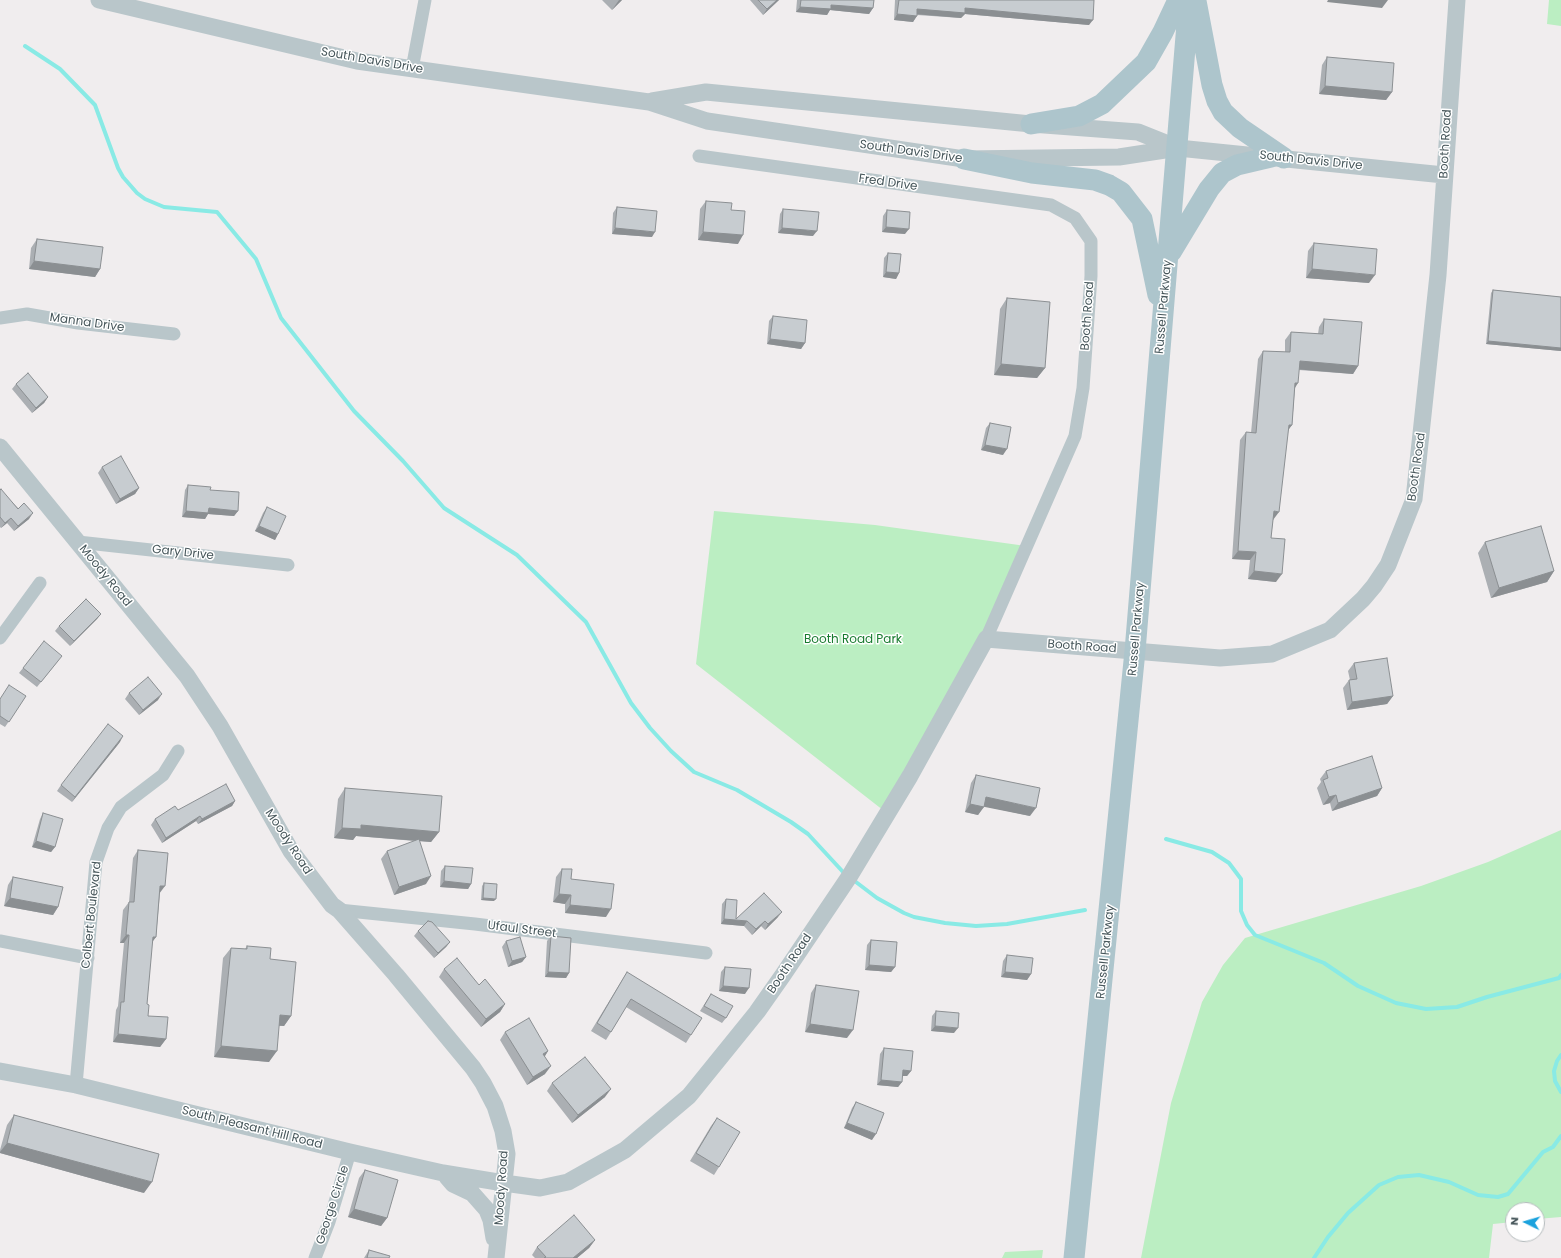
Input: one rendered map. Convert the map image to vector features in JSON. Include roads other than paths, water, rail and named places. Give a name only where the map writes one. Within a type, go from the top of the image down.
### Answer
[{"type":"main road","points":[[1031,124],[1079,116],[1102,104],[1146,62],[1163,32],[1178,0]]},
{"type":"main road","name":"Russell Parkway","points":[[1075,1253],[1135,651],[1178,148],[1189,0]]},
{"type":"main road","points":[[1196,0],[1212,85],[1217,101],[1223,112],[1240,128],[1278,158]]},
{"type":"main road","points":[[1168,256],[1209,189],[1222,173],[1237,165],[1278,158]]},
{"type":"main road","points":[[964,159],[1032,173],[1095,180],[1109,185],[1121,192],[1142,219],[1163,319]]},
{"type":"street","name":"South Davis Drive","points":[[99,0],[357,61],[649,102],[707,122],[964,159],[1119,157],[1178,148],[1444,175]]},
{"type":"street","points":[[412,68],[425,0]]},
{"type":"street","name":"Booth Road","points":[[986,639],[1220,658],[1272,654],[1330,630],[1363,599],[1374,586],[1388,565],[1414,499],[1438,275],[1457,0]]},
{"type":"street","name":"South Davis Drive","points":[[649,102],[706,92],[1031,124],[1138,132],[1178,148]]},
{"type":"street","name":"Fred Drive","points":[[699,156],[1051,205],[1074,218]]},
{"type":"street","name":"Booth Road","points":[[504,1183],[540,1188],[568,1182],[625,1150],[689,1096],[757,1012],[849,877],[910,776],[986,639],[1075,436],[1083,388],[1091,276],[1091,241],[1074,218]]},
{"type":"street","name":"Manna Drive","points":[[0,318],[27,314],[78,323],[174,334]]},
{"type":"street","name":"Moody Road","points":[[0,447],[187,676],[220,726],[291,851],[332,904],[396,975],[473,1068],[483,1083],[495,1106],[503,1131],[507,1154],[496,1258]]},
{"type":"street","name":"Gary Drive","points":[[78,542],[288,564]]},
{"type":"street","points":[[0,638],[40,583]]},
{"type":"street","name":"Colbert Boulevard","points":[[76,1085],[96,862],[108,828],[121,807],[163,775],[178,751]]},
{"type":"street","name":"Ufaul Street","points":[[339,910],[475,924],[706,953]]},
{"type":"street","points":[[0,940],[88,958]]},
{"type":"street","name":"South Pleasant Hill Road","points":[[0,1071],[76,1085],[442,1173],[504,1183]]},
{"type":"street","name":"George Circle","points":[[315,1258],[329,1222],[350,1152]]},
{"type":"street","points":[[442,1173],[453,1184],[472,1193],[487,1210],[491,1220],[496,1258]]},
{"type":"waterway","points":[[25,46],[60,69],[95,105],[118,168],[123,177],[137,193],[145,199],[164,207],[217,212],[256,259],[281,318],[354,411],[403,461],[444,508],[517,555],[586,622],[631,703],[650,728],[671,751],[694,772],[737,790],[791,822],[808,834],[844,873]]},
{"type":"waterway","points":[[1166,839],[1212,852],[1229,863],[1241,879],[1241,911],[1247,925],[1255,935],[1324,963],[1358,986],[1396,1003],[1426,1009],[1457,1007],[1487,997],[1559,978],[1561,975]]},
{"type":"waterway","points":[[852,879],[877,898],[904,913],[914,917],[945,923],[976,926],[1007,924],[1085,910]]},
{"type":"waterway","points":[[1561,1055],[1557,1061],[1554,1071],[1555,1081],[1561,1092]]},
{"type":"waterway","points":[[1314,1258],[1328,1237],[1348,1213],[1379,1185],[1398,1177],[1419,1175],[1449,1182],[1478,1195],[1498,1197],[1508,1194],[1543,1152],[1553,1147],[1561,1136]]},
{"type":"park label","name":"Booth Road Park","points":[[853,640]]}]
